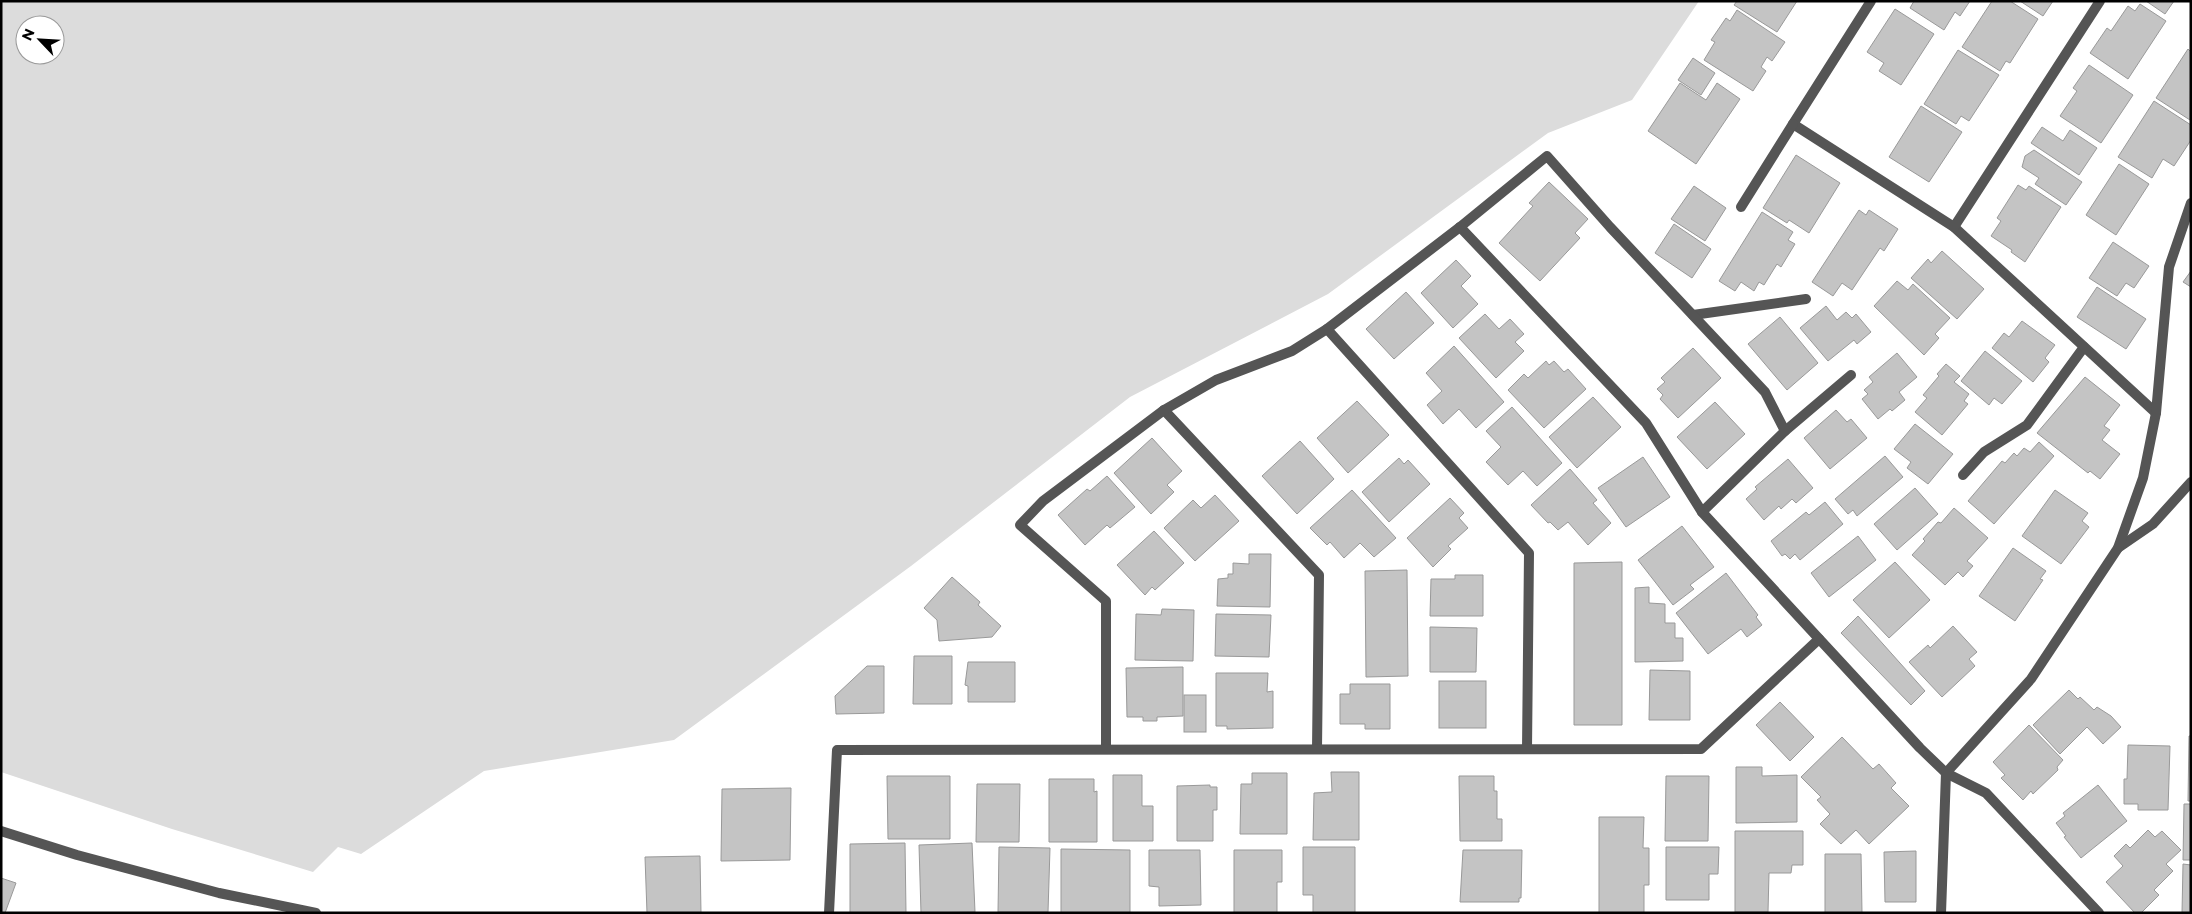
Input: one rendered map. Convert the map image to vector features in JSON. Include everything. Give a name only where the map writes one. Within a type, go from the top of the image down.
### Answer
[{"type":"street","points":[[1741,207],[1872,1]]},
{"type":"street","points":[[1954,227],[2100,1]]},
{"type":"street","points":[[1793,124],[1954,227],[2156,414]]},
{"type":"street","points":[[1106,749],[1106,601],[1020,526],[1044,500],[1164,410],[1216,380],[1292,351],[1327,329],[1460,227],[1547,156],[1610,227],[1765,392],[1785,430]]},
{"type":"street","points":[[1941,913],[1946,773],[2031,679],[2118,548],[2143,478],[2156,414],[2169,267],[2191,203]]},
{"type":"street","points":[[1460,227],[1646,423],[1702,512],[1819,638],[1946,773],[1986,793],[2099,913]]},
{"type":"street","points":[[1693,315],[1806,298]]},
{"type":"street","points":[[1327,329],[1528,553],[1527,749]]},
{"type":"street","points":[[1963,475],[1984,452],[2027,425],[2084,347]]},
{"type":"street","points":[[1702,512],[1785,430],[1851,375]]},
{"type":"street","points":[[1164,410],[1319,575],[1317,749]]},
{"type":"street","points":[[2118,548],[2153,524],[2191,482]]},
{"type":"street","points":[[829,913],[837,750],[1701,749],[1819,638]]},
{"type":"street","points":[[1,830],[77,855],[218,893],[316,913]]},
{"type":"shaded area","points":[[1,1],[1699,1],[1632,100],[1548,133],[1328,294],[1130,397],[911,566],[674,740],[484,771],[361,854],[338,847],[313,872],[172,829],[1,772]]},
{"type":"building","points":[[1737,1],[1797,1],[1777,32],[1734,5]]},
{"type":"building","points":[[1914,1],[1970,1],[1960,16],[1955,12],[1944,30],[1910,8]]},
{"type":"building","points":[[1992,1],[2010,1],[2038,19],[2010,63],[2006,61],[2000,71],[1962,47]]},
{"type":"building","points":[[2020,1],[2053,1],[2043,16]]},
{"type":"building","points":[[2146,1],[2174,1],[2165,14]]},
{"type":"building","points":[[2140,4],[2166,21],[2128,79],[2090,53],[2107,28],[2111,31],[2128,6],[2135,11]]},
{"type":"building","points":[[1895,9],[1934,34],[1901,85],[1879,71],[1884,63],[1867,52]]},
{"type":"building","points":[[1737,10],[1785,42],[1772,61],[1767,57],[1761,67],[1766,71],[1753,91],[1704,60],[1715,42],[1711,40],[1726,18],[1730,21]]},
{"type":"building","points":[[2188,49],[2191,52],[2190,120],[2156,98]]},
{"type":"building","points":[[1958,50],[1999,75],[1969,121],[1961,116],[1956,124],[1924,104]]},
{"type":"building","points":[[1693,58],[1715,73],[1701,95],[1678,80]]},
{"type":"building","points":[[2089,65],[2133,95],[2101,143],[2060,116],[2077,91],[2073,88]]},
{"type":"building","points":[[1680,83],[1706,100],[1717,83],[1740,99],[1696,164],[1648,131]]},
{"type":"building","points":[[2154,101],[2191,125],[2191,140],[2174,166],[2163,159],[2152,178],[2118,157]]},
{"type":"building","points":[[1921,106],[1962,132],[1929,182],[1889,157]]},
{"type":"building","points":[[2042,127],[2063,141],[2070,130],[2097,148],[2079,175],[2031,143]]},
{"type":"building","points":[[2034,150],[2082,182],[2066,205],[2035,184],[2039,178],[2022,167],[2025,156]]},
{"type":"building","points":[[1796,155],[1840,183],[1809,233],[1789,220],[1787,223],[1763,208]]},
{"type":"building","points":[[2119,164],[2149,184],[2116,235],[2086,215]]},
{"type":"building","points":[[1549,182],[1588,219],[1575,233],[1580,238],[1540,281],[1499,243],[1533,206],[1529,203]]},
{"type":"building","points":[[2018,185],[2026,190],[2029,186],[2061,207],[2025,262],[2011,252],[2012,250],[1991,236],[2001,221],[1997,218]]},
{"type":"building","points":[[1694,186],[1726,208],[1705,241],[1671,219]]},
{"type":"building","points":[[1859,210],[1866,215],[1869,210],[1898,229],[1884,251],[1880,248],[1852,290],[1842,283],[1833,296],[1812,282]]},
{"type":"building","points":[[1762,212],[1793,232],[1788,240],[1795,244],[1781,267],[1777,264],[1764,285],[1759,282],[1754,291],[1741,282],[1735,291],[1719,281]]},
{"type":"building","points":[[1674,224],[1711,249],[1692,278],[1655,253]]},
{"type":"building","points":[[2113,242],[2149,266],[2134,288],[2126,283],[2117,296],[2089,278]]},
{"type":"building","points":[[1942,251],[1984,289],[1957,319],[1911,278],[1928,259],[1931,263]]},
{"type":"building","points":[[1456,260],[1471,276],[1461,286],[1478,304],[1453,328],[1421,293]]},
{"type":"building","points":[[2191,271],[2191,287],[2183,282]]},
{"type":"building","points":[[1897,281],[1908,290],[1913,284],[1950,318],[1935,334],[1939,338],[1924,355],[1874,306]]},
{"type":"building","points":[[2097,287],[2146,319],[2126,349],[2077,317]]},
{"type":"building","points":[[1406,292],[1434,323],[1394,359],[1366,329]]},
{"type":"building","points":[[1826,306],[1837,320],[1846,312],[1852,318],[1856,314],[1871,332],[1857,344],[1854,340],[1828,361],[1800,328]]},
{"type":"building","points":[[1485,314],[1499,329],[1510,319],[1524,334],[1515,342],[1524,351],[1496,378],[1459,338]]},
{"type":"building","points":[[1780,317],[1818,363],[1787,390],[1748,344]]},
{"type":"building","points":[[2022,321],[2055,345],[2045,358],[2049,362],[2033,382],[1992,348],[2004,333],[2009,337]]},
{"type":"building","points":[[1454,346],[1504,402],[1476,428],[1459,409],[1443,424],[1427,405],[1442,391],[1426,373]]},
{"type":"building","points":[[1693,348],[1721,378],[1678,418],[1660,399],[1663,395],[1657,389],[1665,382],[1661,378]]},
{"type":"building","points":[[1985,351],[2022,381],[2002,404],[1994,398],[1989,405],[1961,381]]},
{"type":"building","points":[[1897,353],[1917,377],[1899,392],[1905,400],[1892,411],[1890,409],[1878,419],[1862,399],[1868,394],[1864,390],[1873,382],[1869,377]]},
{"type":"building","points":[[1546,361],[1549,365],[1554,361],[1564,372],[1568,369],[1586,389],[1544,428],[1508,390],[1524,374],[1528,378]]},
{"type":"building","points":[[1946,364],[1960,376],[1954,382],[1969,394],[1964,401],[1968,404],[1942,435],[1915,412],[1927,398],[1923,395],[1939,376],[1937,374]]},
{"type":"building","points":[[2085,377],[2120,405],[2104,426],[2110,430],[2102,440],[2120,454],[2100,479],[2090,471],[2088,473],[2037,433]]},
{"type":"building","points":[[1593,397],[1621,427],[1577,468],[1549,437]]},
{"type":"building","points":[[1357,401],[1389,435],[1348,473],[1317,438]]},
{"type":"building","points":[[1715,402],[1745,434],[1707,469],[1677,437]]},
{"type":"building","points":[[1512,407],[1562,463],[1537,486],[1523,471],[1508,485],[1486,462],[1501,447],[1486,431]]},
{"type":"building","points":[[1836,410],[1847,422],[1851,419],[1867,438],[1830,469],[1804,438]]},
{"type":"building","points":[[1915,424],[1953,454],[1928,484],[1907,468],[1911,462],[1894,449]]},
{"type":"building","points":[[1152,438],[1182,471],[1167,485],[1174,492],[1151,514],[1114,473]]},
{"type":"building","points":[[1300,441],[1334,479],[1297,514],[1262,476]]},
{"type":"building","points":[[2039,442],[2054,456],[1994,524],[1968,501],[2002,461],[2005,463],[2014,453],[2017,456],[2024,448],[2030,452]]},
{"type":"building","points":[[1885,456],[1903,477],[1857,516],[1853,510],[1848,514],[1835,499]]},
{"type":"building","points":[[1643,457],[1670,497],[1626,527],[1598,488]]},
{"type":"building","points":[[1399,458],[1404,464],[1408,460],[1430,484],[1389,522],[1362,492]]},
{"type":"building","points":[[1788,459],[1813,488],[1796,503],[1792,499],[1781,509],[1779,506],[1764,520],[1746,499],[1757,489],[1755,487]]},
{"type":"building","points":[[1570,469],[1597,500],[1593,503],[1611,523],[1588,545],[1568,522],[1558,530],[1550,522],[1548,523],[1531,505]]},
{"type":"building","points":[[1107,476],[1135,507],[1110,528],[1107,525],[1085,545],[1058,515],[1087,489],[1090,491]]},
{"type":"building","points":[[1915,488],[1938,514],[1897,550],[1874,524]]},
{"type":"building","points":[[1352,490],[1396,538],[1374,557],[1360,543],[1344,558],[1330,542],[1327,545],[1310,528]]},
{"type":"building","points":[[2055,490],[2088,513],[2082,521],[2089,527],[2061,564],[2022,536]]},
{"type":"building","points":[[1215,495],[1239,521],[1195,561],[1164,528],[1193,500],[1201,508]]},
{"type":"building","points":[[1450,498],[1464,513],[1459,518],[1468,528],[1448,546],[1451,549],[1433,567],[1407,538]]},
{"type":"building","points":[[1825,502],[1843,524],[1800,560],[1795,554],[1790,559],[1785,554],[1782,556],[1771,541],[1806,512],[1809,515]]},
{"type":"building","points":[[1954,508],[1988,538],[1967,561],[1973,566],[1963,577],[1958,572],[1945,585],[1912,555],[1925,541],[1923,539],[1938,522],[1941,523]]},
{"type":"building","points":[[1682,526],[1714,567],[1690,585],[1694,589],[1673,605],[1638,560]]},
{"type":"building","points":[[1154,531],[1184,563],[1155,590],[1152,587],[1145,595],[1117,565]]},
{"type":"building","points":[[1858,536],[1876,560],[1829,597],[1811,573]]},
{"type":"building","points":[[2013,548],[2046,571],[2040,579],[2043,580],[2015,621],[1979,596]]},
{"type":"building","points":[[1249,554],[1271,554],[1270,607],[1217,606],[1218,579],[1228,578],[1228,574],[1233,574],[1233,563],[1249,564]]},
{"type":"building","points":[[1622,562],[1622,725],[1574,725],[1574,563]]},
{"type":"building","points":[[1895,562],[1930,600],[1889,638],[1853,600]]},
{"type":"building","points":[[1407,570],[1408,676],[1366,677],[1365,571]]},
{"type":"building","points":[[1726,573],[1758,615],[1756,617],[1762,625],[1747,637],[1741,629],[1708,654],[1676,613]]},
{"type":"building","points":[[1455,575],[1483,575],[1483,616],[1430,616],[1431,579],[1455,579]]},
{"type":"building","points":[[952,577],[980,602],[978,605],[1001,626],[992,637],[939,641],[937,620],[924,608]]},
{"type":"building","points":[[1649,587],[1649,603],[1665,604],[1665,623],[1675,623],[1675,638],[1683,638],[1683,661],[1635,662],[1635,588]]},
{"type":"building","points":[[1162,609],[1194,610],[1193,661],[1135,660],[1136,614],[1161,615]]},
{"type":"building","points":[[1216,614],[1271,615],[1269,657],[1215,656]]},
{"type":"building","points":[[1858,616],[1925,691],[1911,705],[1841,633]]},
{"type":"building","points":[[1953,626],[1977,652],[1969,659],[1975,666],[1942,697],[1909,662],[1928,645],[1930,648]]},
{"type":"building","points":[[1430,627],[1477,628],[1476,672],[1430,672]]},
{"type":"building","points":[[914,656],[952,656],[952,704],[913,704]]},
{"type":"building","points":[[968,662],[1015,662],[1015,702],[968,702],[968,686],[965,685]]},
{"type":"building","points":[[867,666],[884,666],[884,713],[836,714],[835,696]]},
{"type":"building","points":[[1183,667],[1183,716],[1157,717],[1157,721],[1143,721],[1143,717],[1127,717],[1126,668]]},
{"type":"building","points":[[1650,670],[1690,671],[1690,720],[1649,720]]},
{"type":"building","points":[[1216,673],[1268,673],[1267,692],[1273,691],[1273,728],[1227,729],[1227,726],[1216,726]]},
{"type":"building","points":[[1439,681],[1486,681],[1486,728],[1439,728]]},
{"type":"building","points":[[1350,684],[1390,684],[1390,729],[1365,729],[1365,724],[1340,724],[1340,694],[1350,694]]},
{"type":"building","points":[[2069,690],[2094,710],[2097,707],[2111,716],[2121,727],[2103,744],[2087,727],[2060,754],[2033,725]]},
{"type":"building","points":[[1184,695],[1206,695],[1206,732],[1184,732]]},
{"type":"building","points":[[1780,702],[1814,737],[1790,761],[1756,725]]},
{"type":"building","points":[[2029,725],[2063,760],[2057,767],[2058,770],[2033,794],[2031,791],[2023,800],[2001,778],[2005,775],[1993,762]]},
{"type":"building","points":[[2189,736],[2191,736],[2191,801],[2188,801]]},
{"type":"building","points":[[1842,737],[1873,769],[1879,764],[1896,783],[1891,788],[1909,806],[1869,844],[1856,830],[1841,844],[1820,824],[1830,814],[1817,800],[1821,797],[1801,777]]},
{"type":"building","points":[[2128,745],[2170,746],[2168,810],[2138,810],[2138,804],[2124,804],[2124,779],[2127,779]]},
{"type":"building","points":[[1736,767],[1762,767],[1762,776],[1797,775],[1797,822],[1736,823]]},
{"type":"building","points":[[1331,772],[1359,772],[1359,840],[1313,840],[1314,793],[1332,792]]},
{"type":"building","points":[[1252,773],[1287,773],[1287,834],[1240,834],[1241,784],[1252,784]]},
{"type":"building","points":[[1113,775],[1142,775],[1142,806],[1153,806],[1153,841],[1113,841]]},
{"type":"building","points":[[887,776],[950,776],[950,839],[888,839]]},
{"type":"building","points":[[1459,776],[1494,776],[1494,791],[1497,791],[1497,819],[1502,819],[1502,841],[1460,841]]},
{"type":"building","points":[[1666,776],[1709,776],[1708,841],[1665,841]]},
{"type":"building","points":[[1049,779],[1094,779],[1094,792],[1097,791],[1097,842],[1049,842]]},
{"type":"building","points":[[977,784],[1020,784],[1019,842],[976,842]]},
{"type":"building","points":[[1210,785],[1210,787],[1217,787],[1217,810],[1213,810],[1213,841],[1177,841],[1177,786]]},
{"type":"building","points":[[2098,785],[2127,821],[2081,858],[2064,837],[2066,836],[2056,823],[2065,816],[2063,813]]},
{"type":"building","points":[[791,788],[790,860],[721,861],[722,789]]},
{"type":"building","points":[[2184,804],[2191,804],[2191,860],[2183,860]]},
{"type":"building","points":[[1599,817],[1644,817],[1643,848],[1649,848],[1649,885],[1644,885],[1644,913],[1599,913]]},
{"type":"building","points":[[2148,830],[2155,837],[2162,831],[2181,850],[2166,864],[2173,871],[2154,890],[2159,895],[2141,913],[2135,913],[2106,882],[2123,866],[2114,856],[2126,844],[2130,848]]},
{"type":"building","points":[[1735,831],[1803,831],[1803,865],[1792,865],[1791,873],[1769,873],[1768,912],[1735,912]]},
{"type":"building","points":[[905,843],[906,913],[850,913],[850,844]]},
{"type":"building","points":[[972,843],[975,912],[921,913],[919,845]]},
{"type":"building","points":[[999,847],[1050,848],[1048,912],[998,912]]},
{"type":"building","points":[[1303,847],[1355,847],[1355,913],[1313,913],[1313,895],[1303,895]]},
{"type":"building","points":[[1666,847],[1719,847],[1718,874],[1709,874],[1709,900],[1666,900]]},
{"type":"building","points":[[1061,849],[1130,850],[1130,913],[1061,913]]},
{"type":"building","points":[[1149,850],[1200,850],[1201,905],[1159,906],[1159,887],[1149,886]]},
{"type":"building","points":[[1234,850],[1282,850],[1282,882],[1277,882],[1277,913],[1234,913]]},
{"type":"building","points":[[1463,850],[1522,850],[1521,898],[1519,898],[1519,902],[1460,902]]},
{"type":"building","points":[[1916,851],[1916,902],[1885,902],[1884,852]]},
{"type":"building","points":[[1825,854],[1861,854],[1862,913],[1825,913]]},
{"type":"building","points":[[700,856],[701,913],[647,913],[645,857]]},
{"type":"building","points":[[2183,864],[2191,865],[2191,913],[2182,913]]},
{"type":"building","points":[[1,878],[16,883],[5,913],[1,913]]}]
